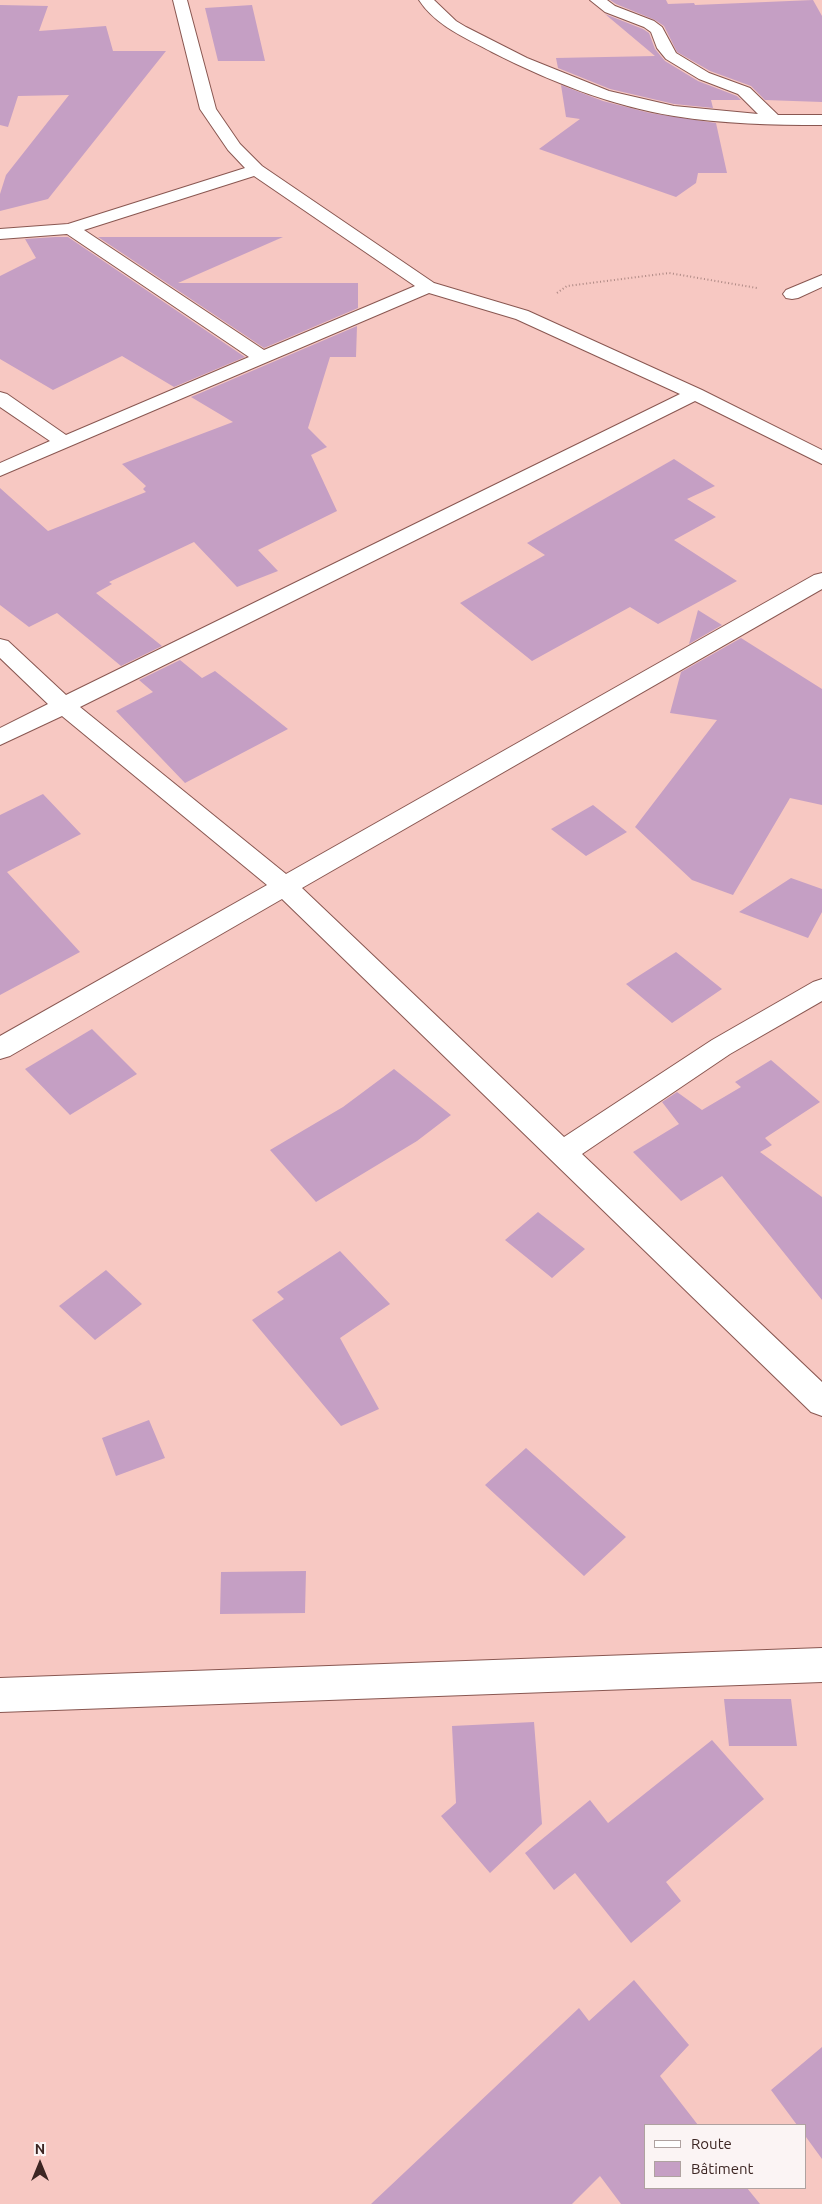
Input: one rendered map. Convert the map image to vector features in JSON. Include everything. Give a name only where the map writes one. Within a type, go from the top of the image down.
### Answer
[{"type":"street","points":[[180,0],[208,110],[234,147],[256,170],[428,287],[522,315],[695,394],[822,458]]},
{"type":"street","points":[[426,0],[451,24],[461,30],[522,61],[604,94],[674,111],[774,120],[822,120]]},
{"type":"street","points":[[597,0],[610,9],[649,24],[657,30],[671,56],[704,76],[744,91],[774,120]]},
{"type":"street","points":[[0,234],[70,229],[256,170]]},
{"type":"street","points":[[70,229],[262,357]]},
{"type":"street","points":[[792,294],[822,280]]},
{"type":"street","points":[[0,470],[428,287]]},
{"type":"street","points":[[0,737],[695,394]]},
{"type":"street","points":[[0,398],[64,442]]},
{"type":"street","points":[[0,1049],[822,580]]},
{"type":"street","points":[[0,646],[63,705],[284,886],[822,1402]]},
{"type":"street","points":[[562,1152],[721,1047],[822,988]]},
{"type":"street","points":[[0,1695],[822,1665]]},
{"type":"path","points":[[522,315],[567,286],[669,273],[792,294]]},
{"type":"building","points":[[610,0],[666,0],[668,4],[694,3],[695,5],[813,0],[822,16],[822,102],[765,100],[751,86],[710,71],[677,52],[664,26],[655,20]]},
{"type":"building","points":[[0,5],[48,6],[39,31],[106,26],[113,51],[166,51],[48,199],[0,211],[0,194],[6,175],[69,95],[18,96],[8,127],[0,125]]},
{"type":"building","points":[[252,5],[265,61],[218,61],[205,8]]},
{"type":"building","points":[[605,14],[649,33],[655,49],[665,61],[698,81],[737,96],[741,100],[711,100],[713,108],[674,104],[610,89],[558,68],[556,58],[655,56]]},
{"type":"building","points":[[561,85],[603,101],[650,113],[716,123],[727,173],[698,173],[696,183],[676,197],[539,149],[580,119],[566,117]]},
{"type":"building","points":[[68,237],[245,357],[174,387],[122,356],[53,390],[0,359],[0,276],[36,258],[25,239]]},
{"type":"building","points":[[98,237],[283,237],[178,283],[358,283],[358,308],[264,348]]},
{"type":"building","points":[[357,326],[356,357],[330,357],[308,428],[327,447],[311,455],[337,511],[258,550],[278,571],[237,587],[194,542],[109,582],[112,584],[96,593],[162,646],[121,666],[57,613],[29,627],[0,605],[0,488],[48,531],[146,492],[143,489],[146,486],[122,464],[233,422],[191,397]]},
{"type":"building","points":[[674,459],[715,486],[687,499],[716,517],[674,540],[737,581],[658,624],[630,607],[532,661],[460,603],[545,555],[527,543]]},
{"type":"building","points":[[698,610],[722,625],[689,644]]},
{"type":"building","points":[[741,638],[822,689],[822,805],[790,798],[733,895],[692,880],[635,827],[717,720],[670,713],[681,672]]},
{"type":"building","points":[[180,660],[202,678],[215,671],[288,729],[185,783],[116,711],[153,692],[139,680]]},
{"type":"building","points":[[43,794],[81,834],[7,872],[80,952],[0,995],[0,815]]},
{"type":"building","points":[[593,805],[627,832],[586,856],[551,829]]},
{"type":"building","points":[[791,878],[822,889],[822,912],[808,938],[739,912]]},
{"type":"building","points":[[676,952],[722,989],[672,1023],[626,984]]},
{"type":"building","points":[[92,1029],[137,1074],[70,1115],[25,1069]]},
{"type":"building","points":[[771,1060],[820,1102],[765,1138],[772,1145],[760,1152],[822,1197],[822,1300],[722,1176],[681,1201],[633,1152],[679,1124],[662,1102],[677,1092],[702,1110],[741,1087],[735,1082]]},
{"type":"building","points":[[394,1069],[451,1115],[417,1141],[316,1202],[270,1150],[343,1107]]},
{"type":"building","points":[[538,1212],[585,1249],[552,1278],[505,1240]]},
{"type":"building","points":[[340,1251],[390,1304],[340,1338],[379,1409],[341,1426],[252,1320],[284,1299],[277,1292]]},
{"type":"building","points":[[106,1270],[142,1304],[95,1340],[59,1306]]},
{"type":"building","points":[[149,1420],[165,1458],[116,1476],[102,1438]]},
{"type":"building","points":[[526,1448],[626,1537],[584,1576],[485,1485]]},
{"type":"building","points":[[306,1571],[305,1613],[220,1614],[221,1572]]},
{"type":"building","points":[[724,1699],[791,1699],[797,1746],[729,1746]]},
{"type":"building","points":[[534,1722],[542,1824],[490,1873],[441,1816],[456,1803],[452,1726]]},
{"type":"building","points":[[712,1740],[764,1799],[666,1882],[681,1901],[631,1943],[575,1873],[554,1890],[525,1853],[590,1800],[608,1823]]},
{"type":"building","points":[[634,1980],[689,2045],[660,2076],[697,2124],[644,2124],[644,2189],[748,2189],[760,2204],[621,2204],[600,2176],[572,2204],[371,2204],[579,2008],[589,2021]]},
{"type":"building","points":[[822,2047],[822,2159],[807,2138],[807,2124],[796,2124],[771,2090]]}]
